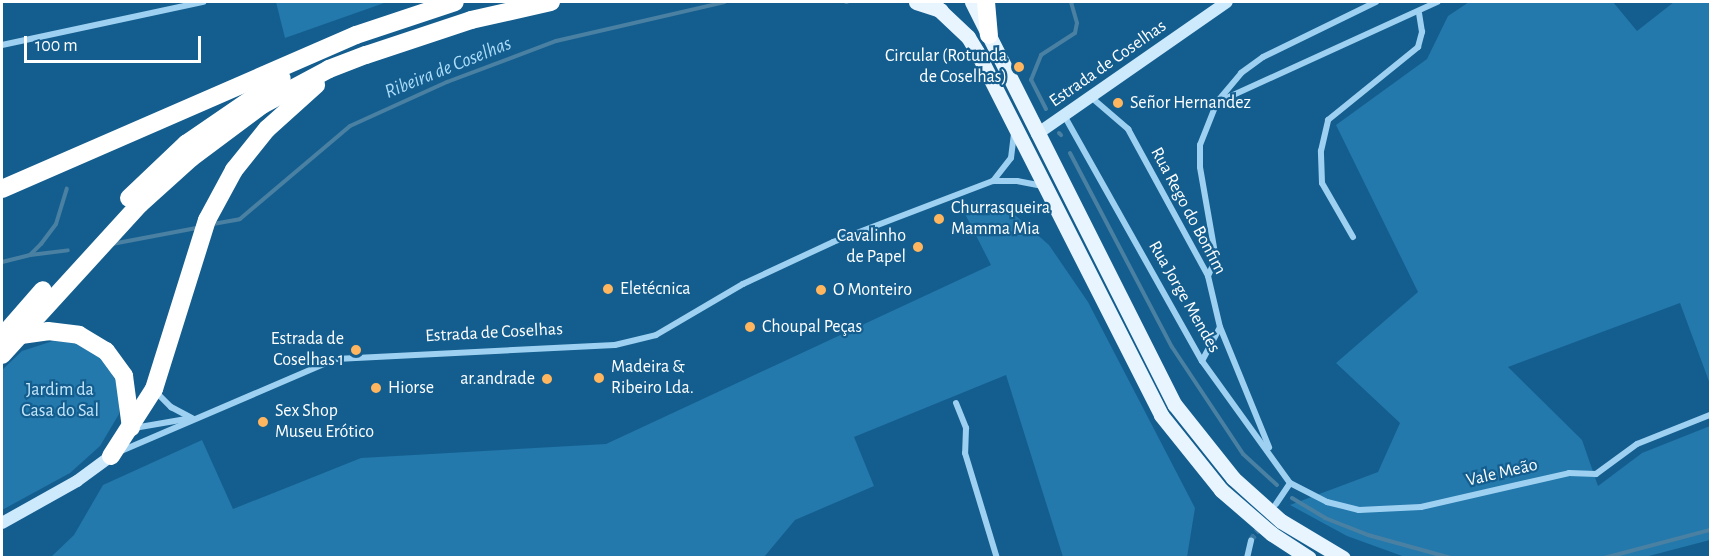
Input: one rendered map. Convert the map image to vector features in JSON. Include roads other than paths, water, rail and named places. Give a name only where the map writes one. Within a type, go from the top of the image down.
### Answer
[{"type":"highway","points":[[2,189],[356,35],[455,2]]},
{"type":"highway","points":[[3,347],[21,335],[125,219],[191,158],[262,105],[329,69],[366,55],[471,20],[551,2]]},
{"type":"highway","points":[[986,2],[989,35]]},
{"type":"highway","points":[[3,347],[131,195],[186,144],[254,94],[356,35]]},
{"type":"highway","points":[[111,456],[154,389],[207,220],[234,170],[267,129],[309,89],[366,55]]},
{"type":"highway","points":[[21,335],[48,331],[79,335],[106,351],[124,376],[131,428]]},
{"type":"main road","points":[[916,2],[938,6],[968,37],[1161,414],[1221,490],[1272,534],[1309,558]]},
{"type":"main road","points":[[972,2],[1175,405],[1233,478],[1281,521],[1343,558]]},
{"type":"street","points":[[2,45],[203,2]]},
{"type":"street","name":"Estrada de Coselhas","points":[[1037,134],[1065,117],[1227,2]]},
{"type":"street","points":[[1208,276],[1216,259],[1200,167],[1200,145],[1217,102],[1241,73],[1263,57],[1376,2]]},
{"type":"street","points":[[1217,102],[1385,23],[1419,13],[1437,2]]},
{"type":"street","points":[[1353,237],[1322,183],[1321,151],[1326,127],[1337,111],[1418,47],[1422,32],[1419,13]]},
{"type":"street","name":"Rua Rego do Bonfim","points":[[1092,98],[1128,129],[1208,276],[1220,327],[1272,453]]},
{"type":"street","name":"Rua Jorge Mendes","points":[[1065,117],[1202,361],[1252,433],[1272,453],[1290,483]]},
{"type":"street","points":[[993,181],[1011,158],[1015,130]]},
{"type":"street","name":"Estrada de Coselhas","points":[[2,523],[77,481],[111,456],[193,418],[336,359],[615,345],[656,335],[743,284],[833,242],[993,181],[1017,181],[1043,186]]},
{"type":"street","points":[[1202,361],[1220,327]]},
{"type":"street","points":[[154,389],[171,407],[193,418]]},
{"type":"street","points":[[956,403],[966,428],[965,453],[997,558]]},
{"type":"street","name":"Vale Meão","points":[[1290,483],[1327,502],[1359,510],[1421,507],[1569,473],[1596,474],[1637,444],[1710,415]]},
{"type":"street","points":[[131,428],[193,418]]},
{"type":"street","points":[[1276,504],[1290,483]]},
{"type":"street","points":[[1246,558],[1251,540]]},
{"type":"waterway","name":"Ribeira de Coselhas","points":[[213,224],[240,219],[350,126],[447,82],[556,41],[725,2]]},
{"type":"waterway","points":[[1046,109],[1031,80],[1041,55],[1075,33],[1077,23],[1071,2]]},
{"type":"waterway","points":[[1070,153],[1172,347],[1243,454],[1277,485]]},
{"type":"waterway","points":[[2,262],[30,255],[41,244],[56,224],[67,189]]},
{"type":"waterway","points":[[112,244],[197,228]]},
{"type":"waterway","points":[[30,255],[68,250]]},
{"type":"waterway","points":[[1292,498],[1325,518],[1368,535],[1451,558]]},
{"type":"waterway","points":[[1604,558],[1710,530]]},
{"type":"tunnel","points":[[1251,540],[1271,511]]},
{"type":"place","name":"Circular (Rotunda de Coselhas)","points":[[1019,67]]},
{"type":"place","name":"Señor Hernandez","points":[[1118,103]]},
{"type":"place","name":"Churrasqueira Mamma Mia","points":[[939,219]]},
{"type":"place","name":"Cavalinho de Papel","points":[[918,247]]},
{"type":"place","name":"Eletécnica","points":[[608,289]]},
{"type":"place","name":"O Monteiro","points":[[821,290]]},
{"type":"place","name":"Choupal Peças","points":[[750,327]]},
{"type":"place","name":"Estrada de Coselhas 1","points":[[356,350]]},
{"type":"place","name":"Madeira & Ribeiro Lda.","points":[[599,378]]},
{"type":"place","name":"ar.andrade","points":[[547,379]]},
{"type":"place","name":"Hiorse","points":[[376,388]]},
{"type":"place","name":"Sex Shop Museu Erótico","points":[[263,422]]},
{"type":"park label","name":"Jardim da Casa do Sal","points":[[60,401]]}]
